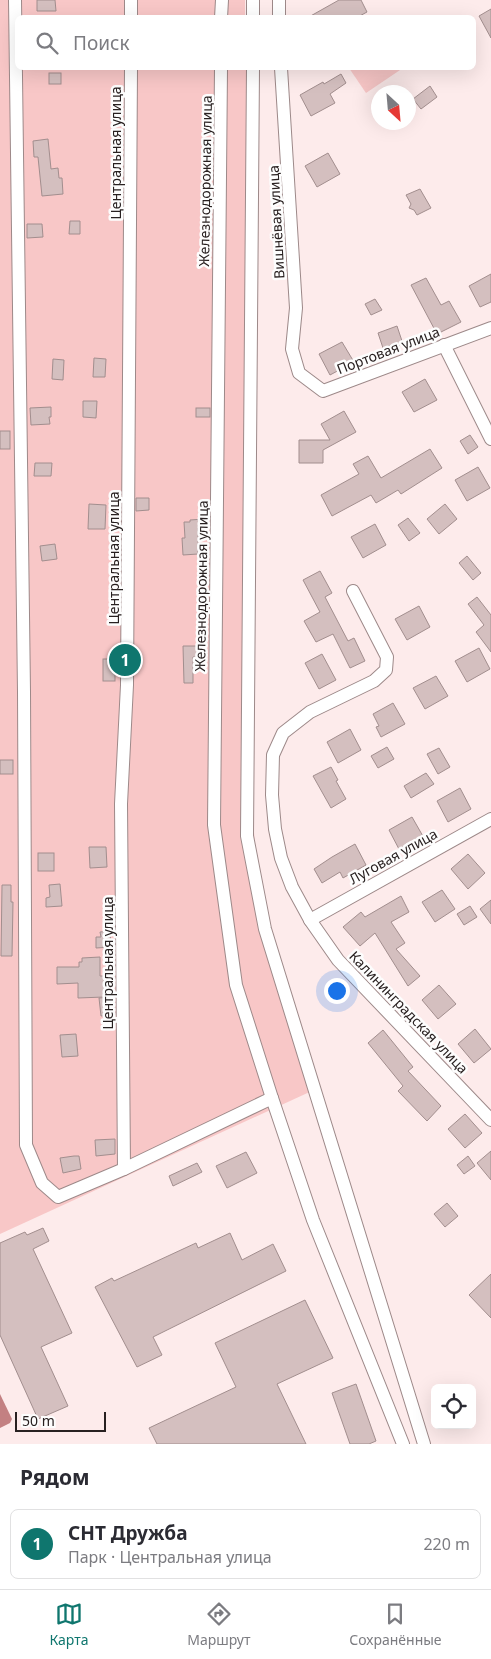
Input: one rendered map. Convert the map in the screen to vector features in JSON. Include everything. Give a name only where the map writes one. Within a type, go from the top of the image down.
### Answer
[{"type":"street","points":[[15,0],[15,15]]},
{"type":"street","points":[[131,0],[131,15]]},
{"type":"street","points":[[222,0],[222,15]]},
{"type":"street","points":[[253,15],[254,0]]},
{"type":"street","points":[[279,0],[279,15]]},
{"type":"street","points":[[16,70],[24,691],[26,1145],[42,1183],[58,1197],[124,1169],[272,1098]]},
{"type":"street","name":"Центральная улица","points":[[124,1169],[121,804],[127,685],[130,70]]},
{"type":"street","name":"Железнодорожная улица","points":[[221,70],[214,824],[236,985],[313,1220],[403,1444]]},
{"type":"street","points":[[253,70],[247,836],[265,929],[424,1444]]},
{"type":"street","name":"Вишнёвая улица","points":[[282,70],[296,308],[292,349],[299,373]]},
{"type":"street","name":"Портовая улица","points":[[299,373],[323,391],[491,328]]},
{"type":"street","points":[[444,345],[491,439]]},
{"type":"street","name":"Калининградская улица","points":[[353,591],[387,657],[386,670],[374,681],[310,712],[284,733],[273,755],[272,795],[275,830],[281,858],[292,887],[310,920],[338,960],[491,1120]]},
{"type":"street","name":"Луговая улица","points":[[310,920],[491,819]]},
{"type":"shaded area","points":[[0,0],[245,0],[245,15],[15,15],[15,70],[246,70],[251,266],[251,799],[257,865],[272,944],[314,1090],[0,1234]]},
{"type":"shaded area","points":[[350,70],[400,70],[378,85],[371,85],[371,90],[366,93]]},
{"type":"shaded area","points":[[0,1394],[12,1419],[10,1423],[0,1428]]},
{"type":"building","points":[[37,0],[55,0],[56,11],[37,11]]},
{"type":"building","points":[[339,0],[361,0],[367,12],[362,15],[312,15]]},
{"type":"building","points":[[491,9],[491,38],[479,16]]},
{"type":"building","points":[[49,73],[61,73],[61,84],[49,84]]},
{"type":"building","points":[[341,74],[346,83],[330,94],[335,103],[311,116],[300,95]]},
{"type":"building","points":[[430,86],[437,97],[421,109],[416,103],[416,97]]},
{"type":"building","points":[[48,139],[51,169],[58,168],[59,178],[62,178],[63,194],[42,196],[38,157],[34,157],[33,141]]},
{"type":"building","points":[[328,153],[340,174],[317,187],[305,166]]},
{"type":"building","points":[[420,189],[431,208],[417,215],[414,210],[409,208],[411,204],[406,195]]},
{"type":"building","points":[[70,221],[80,221],[80,234],[69,234]]},
{"type":"building","points":[[27,224],[42,224],[43,237],[27,238]]},
{"type":"building","points":[[491,274],[491,302],[480,307],[469,286]]},
{"type":"building","points":[[426,278],[441,305],[449,301],[461,322],[437,334],[411,285]]},
{"type":"building","points":[[375,299],[382,310],[371,315],[365,304]]},
{"type":"building","points":[[397,326],[403,344],[392,348],[391,345],[383,348],[378,333]]},
{"type":"building","points":[[342,342],[354,362],[330,375],[319,354]]},
{"type":"building","points":[[94,358],[106,359],[105,377],[93,377]]},
{"type":"building","points":[[53,359],[64,360],[63,380],[52,379]]},
{"type":"building","points":[[425,379],[437,400],[414,412],[402,392]]},
{"type":"building","points":[[83,401],[97,401],[96,418],[83,417]]},
{"type":"building","points":[[51,407],[50,424],[31,425],[30,408]]},
{"type":"building","points":[[196,408],[210,408],[210,417],[196,417]]},
{"type":"building","points":[[344,411],[356,432],[323,450],[323,463],[299,463],[299,440],[330,440],[321,424]]},
{"type":"building","points":[[0,431],[10,431],[10,449],[0,449]]},
{"type":"building","points":[[470,435],[478,447],[468,454],[460,441]]},
{"type":"building","points":[[430,449],[442,468],[401,494],[398,490],[376,503],[371,495],[332,516],[321,495],[359,474],[353,464],[368,456],[381,478]]},
{"type":"building","points":[[35,463],[52,463],[51,476],[34,476]]},
{"type":"building","points":[[478,467],[490,488],[467,501],[455,480]]},
{"type":"building","points":[[136,498],[149,498],[149,510],[136,511]]},
{"type":"building","points":[[89,504],[106,505],[105,529],[88,529]]},
{"type":"building","points":[[445,504],[457,519],[439,534],[427,519]]},
{"type":"building","points":[[408,518],[420,533],[409,541],[398,525]]},
{"type":"building","points":[[204,519],[204,528],[198,528],[198,554],[183,555],[182,538],[185,538],[184,522]]},
{"type":"building","points":[[375,524],[386,545],[363,558],[351,537]]},
{"type":"building","points":[[55,544],[57,559],[42,561],[40,546]]},
{"type":"building","points":[[467,556],[481,573],[473,580],[459,563]]},
{"type":"building","points":[[320,571],[332,593],[325,597],[348,641],[354,638],[365,661],[350,668],[333,634],[316,642],[304,621],[320,612],[303,580]]},
{"type":"building","points":[[477,597],[491,615],[491,652],[476,632],[484,625],[468,604]]},
{"type":"building","points":[[419,606],[430,627],[407,640],[395,619]]},
{"type":"building","points":[[183,646],[202,646],[202,657],[193,657],[193,683],[184,683]]},
{"type":"building","points":[[479,648],[490,669],[467,682],[455,661]]},
{"type":"building","points":[[322,654],[336,680],[319,689],[305,663]]},
{"type":"building","points":[[103,659],[115,659],[115,681],[103,681]]},
{"type":"building","points":[[436,676],[448,696],[425,709],[413,688]]},
{"type":"building","points":[[393,703],[405,724],[381,737],[376,727],[379,726],[373,714]]},
{"type":"building","points":[[350,729],[361,750],[338,763],[327,742]]},
{"type":"building","points":[[387,747],[394,759],[378,768],[371,756]]},
{"type":"building","points":[[439,748],[450,767],[438,774],[427,754]]},
{"type":"building","points":[[0,760],[13,760],[13,774],[0,774]]},
{"type":"building","points":[[331,767],[346,799],[331,808],[313,776]]},
{"type":"building","points":[[426,773],[434,784],[411,798],[404,786]]},
{"type":"building","points":[[460,788],[471,809],[448,822],[437,801]]},
{"type":"building","points":[[412,817],[424,838],[400,851],[389,830]]},
{"type":"building","points":[[355,844],[366,865],[343,878],[340,872],[322,883],[314,869]]},
{"type":"building","points":[[89,847],[106,847],[107,867],[90,868]]},
{"type":"building","points":[[38,853],[54,853],[54,871],[38,871]]},
{"type":"building","points":[[468,854],[485,873],[468,889],[451,869]]},
{"type":"building","points":[[60,884],[62,906],[46,907],[46,898],[50,897],[49,885]]},
{"type":"building","points":[[2,885],[11,885],[11,902],[13,902],[12,956],[1,956]]},
{"type":"building","points":[[442,890],[455,909],[435,922],[422,902]]},
{"type":"building","points":[[401,896],[409,912],[391,922],[405,943],[396,949],[420,976],[408,986],[375,933],[360,946],[343,927],[361,912],[365,917]]},
{"type":"building","points":[[491,900],[491,924],[480,909]]},
{"type":"building","points":[[470,906],[477,917],[464,925],[457,914]]},
{"type":"building","points":[[110,931],[111,947],[96,948],[96,937],[101,937],[100,932]]},
{"type":"building","points":[[100,957],[100,976],[104,976],[104,997],[78,998],[78,983],[57,984],[57,967],[79,967],[79,962],[82,962],[82,958]]},
{"type":"building","points":[[439,985],[456,1004],[438,1019],[422,1000]]},
{"type":"building","points":[[114,997],[115,1015],[101,1016],[99,998]]},
{"type":"building","points":[[475,1029],[491,1049],[474,1063],[458,1044]]},
{"type":"building","points":[[383,1030],[413,1067],[408,1071],[441,1106],[427,1121],[398,1091],[403,1086],[368,1043]]},
{"type":"building","points":[[76,1034],[78,1056],[62,1057],[60,1035]]},
{"type":"building","points":[[465,1114],[482,1133],[465,1148],[448,1129]]},
{"type":"building","points":[[115,1139],[115,1154],[96,1156],[95,1140]]},
{"type":"building","points":[[491,1151],[491,1180],[477,1163]]},
{"type":"building","points":[[246,1152],[257,1173],[227,1188],[216,1166]]},
{"type":"building","points":[[79,1156],[81,1169],[63,1173],[60,1158]]},
{"type":"building","points":[[468,1156],[475,1166],[464,1174],[457,1165]]},
{"type":"building","points":[[197,1163],[202,1172],[173,1186],[169,1176]]},
{"type":"building","points":[[447,1203],[458,1216],[445,1227],[434,1214]]},
{"type":"building","points":[[43,1228],[49,1241],[33,1249],[72,1333],[41,1347],[68,1406],[38,1419],[0,1335],[0,1243],[25,1232],[27,1235]]},
{"type":"building","points":[[230,1233],[242,1260],[273,1244],[286,1271],[153,1337],[162,1355],[137,1367],[95,1287],[112,1278],[114,1281],[196,1243],[198,1248]]},
{"type":"building","points":[[491,1274],[491,1318],[469,1295]]},
{"type":"building","points":[[305,1300],[333,1358],[277,1384],[306,1444],[157,1444],[149,1428],[236,1387],[215,1343]]},
{"type":"building","points":[[356,1384],[376,1441],[369,1444],[350,1444],[332,1393]]},
{"type":"place","name":"СНТ Дружба","points":[[125,660]]}]
